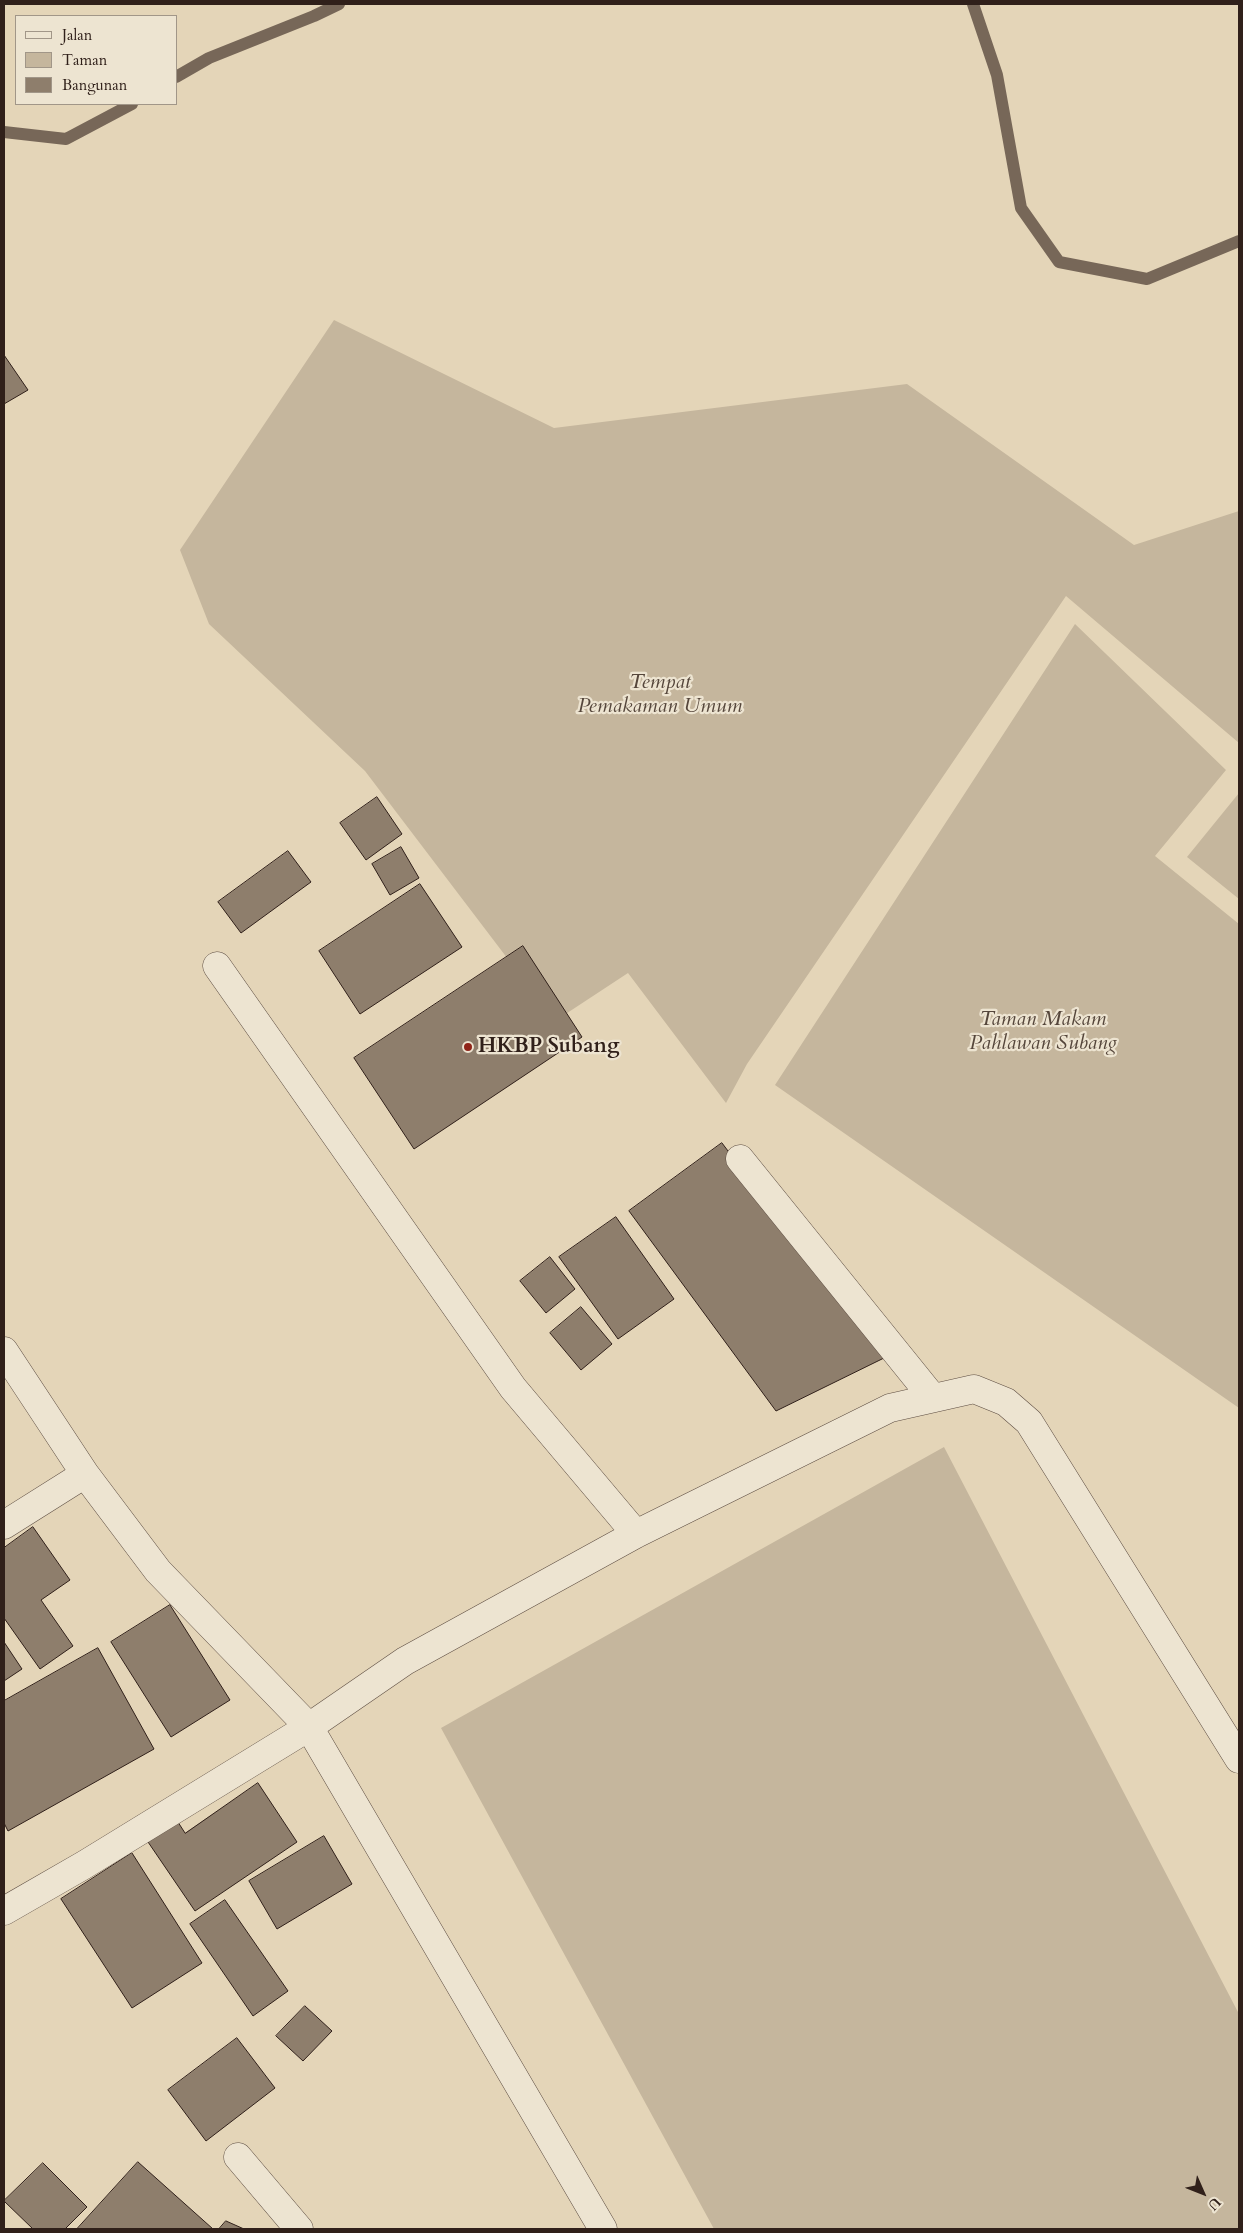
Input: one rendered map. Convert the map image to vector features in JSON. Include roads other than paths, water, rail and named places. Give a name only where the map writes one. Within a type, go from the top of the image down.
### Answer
[{"type":"street","points":[[217,966],[513,1388],[636,1534]]},
{"type":"street","points":[[740,1159],[934,1398]]},
{"type":"street","points":[[4,1351],[86,1474],[158,1571],[309,1727],[602,2229]]},
{"type":"street","points":[[4,1911],[84,1865],[309,1727],[405,1661],[636,1534],[890,1408],[974,1389],[1006,1402],[1029,1422],[1239,1759]]},
{"type":"street","points":[[4,1525],[86,1474]]},
{"type":"street","points":[[238,2158],[299,2229]]},
{"type":"waterway","points":[[178,76],[209,58],[339,4]]},
{"type":"waterway","points":[[973,4],[997,75],[1021,208],[1059,262],[1147,279],[1239,241]]},
{"type":"waterway","points":[[4,132],[66,139],[130,105]]},
{"type":"place","name":"HKBP Subang","points":[[468,1047]]},
{"type":"park label","name":"Tempat Pemakaman Umum","points":[[660,695]]},
{"type":"park label","name":"Taman Makam Pahlawan Subang","points":[[1043,1032]]}]
